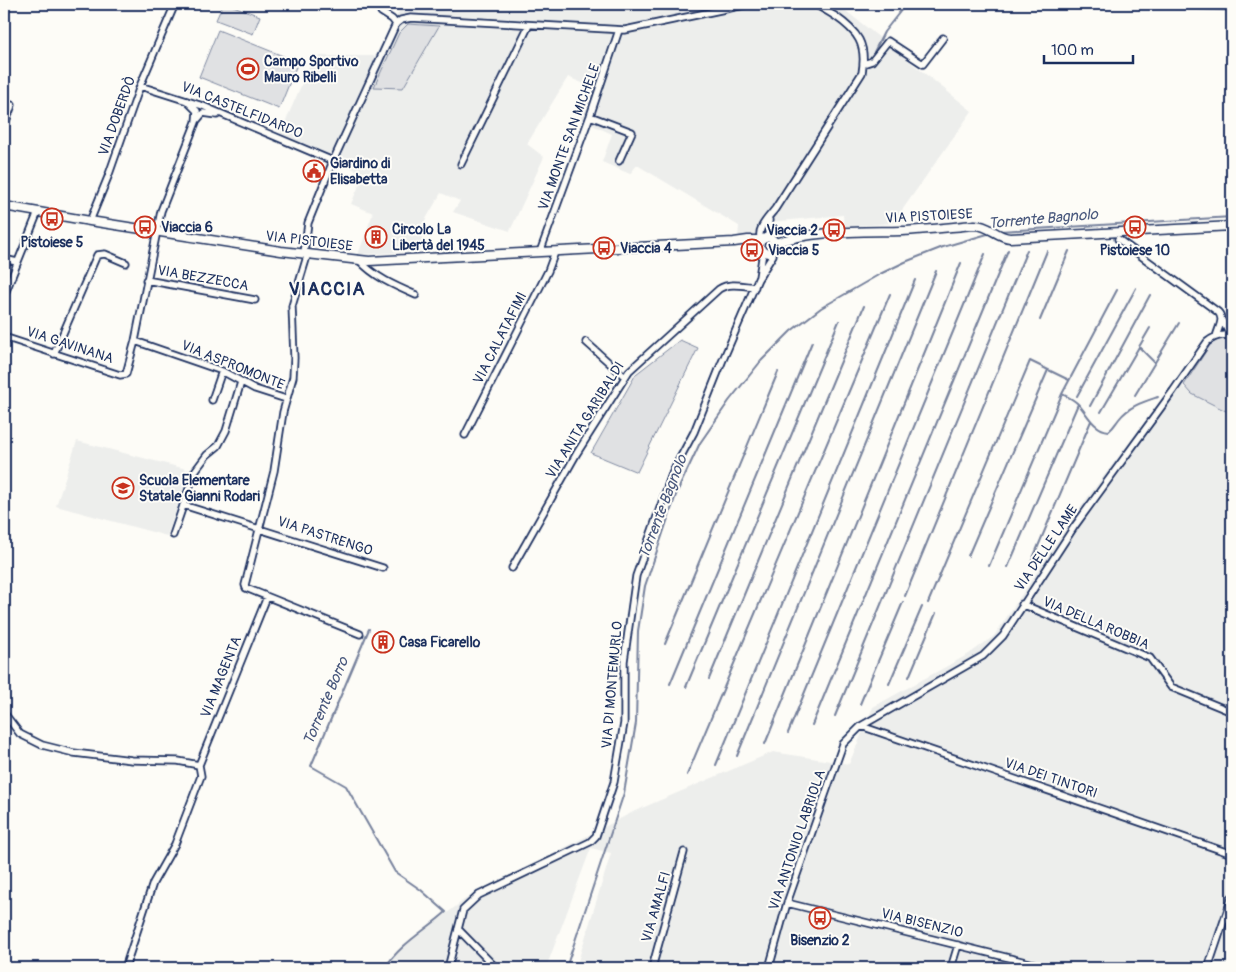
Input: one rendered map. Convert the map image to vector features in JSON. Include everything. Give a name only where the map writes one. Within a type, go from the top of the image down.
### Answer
[{"type":"main road","name":"VIA PISTOIESE","points":[[4,206],[156,231],[369,261],[748,240],[763,244],[769,253],[774,247],[798,238],[840,232],[905,231],[975,225],[986,226],[999,235],[1010,238],[1232,226]]},
{"type":"main road","points":[[763,244],[773,240],[774,247]]},
{"type":"street","name":"VIA DOBERDÒ","points":[[90,221],[108,177],[140,86],[175,4]]},
{"type":"street","points":[[381,4],[381,12],[396,24]]},
{"type":"street","points":[[360,634],[267,598],[246,588],[245,585],[275,464],[282,412],[294,367],[292,306],[306,253],[308,223],[333,161],[396,24],[401,20],[411,18],[619,30],[649,26],[749,4]]},
{"type":"street","points":[[814,4],[852,29],[862,47],[863,64],[872,61],[888,41],[923,64],[943,38]]},
{"type":"street","points":[[461,164],[529,25]]},
{"type":"street","name":"VIA MONTE SAN MICHELE","points":[[540,252],[590,116],[619,30]]},
{"type":"street","name":"VIA DI MONTEMURLO","points":[[458,929],[463,910],[479,895],[590,842],[596,836],[614,782],[624,723],[624,661],[636,576],[673,471],[694,432],[718,370],[755,288],[763,244],[758,233],[859,79],[863,64]]},
{"type":"street","name":"VIA CASTELFIDARDO","points":[[140,86],[203,106],[333,161]]},
{"type":"street","points":[[186,101],[197,111],[196,122]]},
{"type":"street","points":[[4,127],[12,105]]},
{"type":"street","points":[[135,341],[161,211],[196,122],[202,114],[206,113],[227,116]]},
{"type":"street","points":[[590,116],[632,132],[619,162]]},
{"type":"street","points":[[4,296],[38,212]]},
{"type":"street","points":[[1118,239],[1221,315],[1231,336],[1213,338]]},
{"type":"street","name":"VIA DI MONTEMURLO","points":[[758,279],[773,255],[774,247]]},
{"type":"street","name":"VIA CALATAFIMI","points":[[465,435],[548,271],[555,252]]},
{"type":"street","points":[[54,354],[97,255],[105,254],[126,263]]},
{"type":"street","points":[[4,260],[17,262]]},
{"type":"street","points":[[358,260],[382,280],[416,295]]},
{"type":"street","name":"VIA BEZZECCA","points":[[146,280],[255,300]]},
{"type":"street","name":"VIA ANITA GARIBALDI","points":[[512,568],[577,453],[633,367],[723,286],[734,285],[755,288]]},
{"type":"street","name":"VIA DELLE LAME","points":[[861,726],[984,656],[1002,636],[1074,527],[1202,349],[1213,338],[1222,320]]},
{"type":"street","name":"VIA GAVINANA","points":[[4,337],[124,375],[127,372],[135,341]]},
{"type":"street","name":"VIA ASPROMONTE","points":[[135,341],[222,371],[241,382],[286,399]]},
{"type":"street","points":[[586,342],[625,377]]},
{"type":"street","points":[[212,400],[222,371]]},
{"type":"street","points":[[172,535],[198,466],[218,446],[226,431],[241,382]]},
{"type":"street","name":"VIA PASTRENGO","points":[[184,505],[383,568]]},
{"type":"street","name":"VIA MAGENTA","points":[[125,968],[153,884],[175,844],[201,776],[199,765],[267,598]]},
{"type":"street","name":"VIA DELLA ROBBIA","points":[[1022,604],[1150,658],[1171,687],[1232,712]]},
{"type":"street","points":[[4,713],[20,734],[42,744],[74,753],[132,760],[178,761],[199,765]]},
{"type":"street","name":"VIA DEI TINTORI","points":[[861,726],[1232,854]]},
{"type":"street","name":"VIA ANTONIO LABRIOLA","points":[[769,968],[787,903],[841,748],[852,733],[861,726]]},
{"type":"street","name":"VIA AMALFI","points":[[652,968],[684,852]]},
{"type":"street","points":[[1208,968],[1232,897]]},
{"type":"street","name":"VIA BISENZIO","points":[[787,903],[1050,968]]},
{"type":"street","points":[[448,968],[458,929]]},
{"type":"street","points":[[458,929],[496,968]]},
{"type":"street","points":[[951,968],[958,945]]},
{"type":"shaded area","points":[[223,4],[228,4],[260,16],[253,34],[216,20]]},
{"type":"shaded area","points":[[437,4],[683,4],[682,10],[716,4],[828,4],[846,11],[972,111],[893,223],[844,227],[843,215],[760,223],[754,236],[738,238],[739,226],[637,165],[630,174],[602,162],[612,134],[579,119],[594,88],[568,77],[527,144],[544,157],[510,231],[453,212],[460,201],[441,193],[423,224],[421,251],[358,255],[373,213],[351,204],[364,174],[280,134],[314,56],[375,56],[399,11],[432,12]]},
{"type":"shaded area","points":[[1068,4],[1232,4],[1232,11]]},
{"type":"shaded area","points":[[408,24],[439,26],[403,88],[374,87],[399,33]]},
{"type":"shaded area","name":"Campo Sportivo Mauro Ribelli","points":[[218,30],[298,62],[279,109],[199,77]]},
{"type":"shaded area","points":[[680,340],[698,348],[637,472],[591,453],[636,374]]},
{"type":"shaded area","points":[[1218,340],[1232,340],[1232,414],[1192,394],[1184,385],[1210,345]]},
{"type":"shaded area","points":[[1176,381],[1192,394],[1232,414],[1232,968],[576,968],[611,853],[591,848],[546,968],[387,968],[396,953],[464,900],[635,811],[773,752],[849,764],[873,707],[969,654],[994,636],[1081,506]]},
{"type":"shaded area","name":"Scuola Elementare Statale Gianni Rodari","points":[[77,441],[190,470],[167,536],[56,506]]},
{"type":"waterway","points":[[874,52],[884,32],[906,4]]},
{"type":"waterway","name":"Torrente Bagnolo","points":[[1000,231],[1232,217]]},
{"type":"waterway","name":"Torrente Bagnolo","points":[[566,968],[624,793],[636,723],[638,631],[645,586],[677,492],[700,443],[729,401],[761,361],[791,331],[821,308],[905,262],[943,247],[991,233]]},
{"type":"waterway","points":[[812,725],[1008,250]]},
{"type":"waterway","points":[[835,716],[1027,250]]},
{"type":"waterway","points":[[905,596],[1047,251]]},
{"type":"waterway","points":[[1040,320],[1069,251]]},
{"type":"waterway","points":[[788,733],[985,254]]},
{"type":"waterway","points":[[765,744],[961,263]]},
{"type":"waterway","points":[[737,756],[936,271]]},
{"type":"waterway","points":[[716,765],[915,280]]},
{"type":"waterway","points":[[1077,396],[1136,288]]},
{"type":"waterway","points":[[989,566],[1062,394],[1117,290]]},
{"type":"waterway","points":[[687,775],[890,294]]},
{"type":"waterway","points":[[1090,406],[1150,295]]},
{"type":"waterway","points":[[709,679],[864,306]]},
{"type":"waterway","points":[[686,687],[839,321]]},
{"type":"waterway","points":[[1135,395],[1179,323]]},
{"type":"waterway","points":[[1101,412],[1150,328]]},
{"type":"waterway","points":[[670,684],[812,342]]},
{"type":"waterway","points":[[1139,347],[1155,363]]},
{"type":"waterway","points":[[928,603],[1030,361],[1069,380]]},
{"type":"waterway","points":[[968,556],[1048,370]]},
{"type":"waterway","points":[[665,644],[778,372]]},
{"type":"waterway","points":[[1062,394],[1077,403],[1095,425],[1109,431],[1127,411],[1158,397]]},
{"type":"waterway","points":[[1008,567],[1078,404]]},
{"type":"waterway","points":[[1031,563],[1091,421]]},
{"type":"waterway","points":[[860,704],[903,602]]},
{"type":"waterway","points":[[889,684],[922,607]]},
{"type":"waterway","points":[[909,677],[936,613]]},
{"type":"waterway","name":"Torrente Borro","points":[[369,629],[311,766],[346,786],[395,872],[421,890],[446,912],[405,945],[385,968]]},
{"type":"place","name":"Campo Sportivo Mauro Ribelli","points":[[248,69]]},
{"type":"place","name":"Giardino di Elisabetta","points":[[314,171]]},
{"type":"place","name":"Pistoiese 5","points":[[52,219]]},
{"type":"place","name":"Viaccia 6","points":[[145,227]]},
{"type":"place","name":"Pistoiese 10","points":[[1135,227]]},
{"type":"place","name":"Viaccia 2","points":[[834,230]]},
{"type":"place","name":"Circolo La Libertà del 1945","points":[[376,237]]},
{"type":"place","name":"Viaccia 4","points":[[604,248]]},
{"type":"place","name":"Viaccia 5","points":[[752,250]]},
{"type":"place","name":"Scuola Elementare Statale Gianni Rodari","points":[[123,488]]},
{"type":"place","name":"Casa Ficarello","points":[[383,642]]},
{"type":"place","name":"Bisenzio 2","points":[[820,918]]},
{"type":"district","name":"VIACCIA","points":[[327,289]]}]
